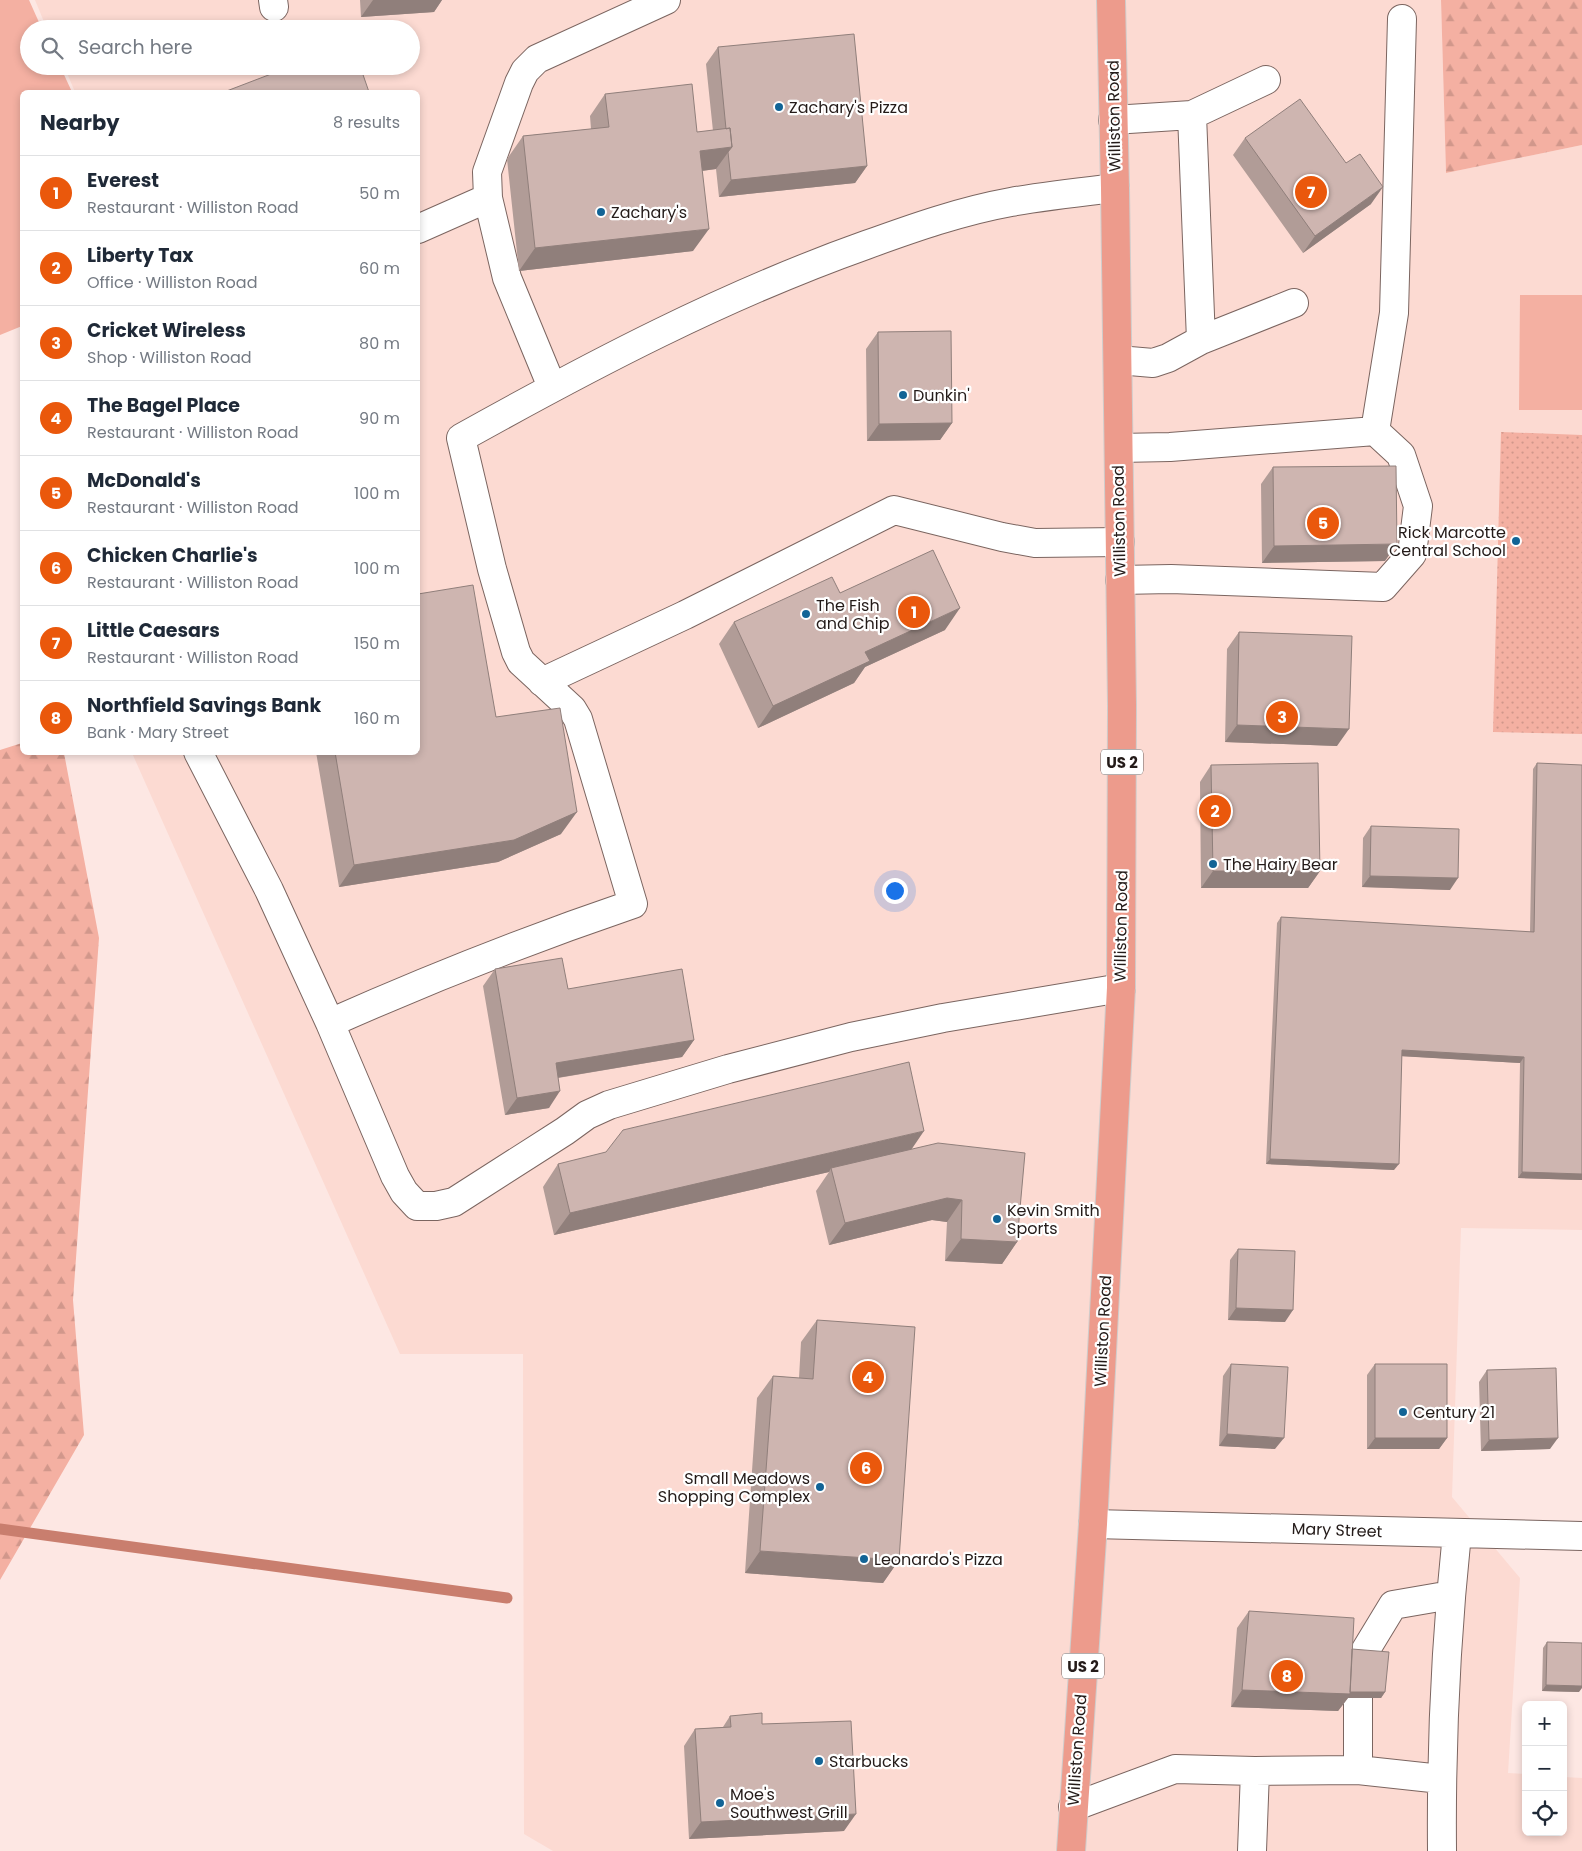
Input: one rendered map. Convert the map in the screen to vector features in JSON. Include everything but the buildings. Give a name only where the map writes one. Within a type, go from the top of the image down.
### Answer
[{"type":"main road","name":"Williston Road","points":[[1071,1851],[1093,1524],[1121,988],[1122,705],[1111,0]]},
{"type":"street","points":[[552,387],[507,278],[488,198],[487,172],[519,83],[525,71],[537,59],[666,0]]},
{"type":"street","points":[[1375,431],[1394,313],[1402,19]]},
{"type":"street","points":[[1113,120],[1192,116],[1266,80]]},
{"type":"street","points":[[1192,116],[1201,340]]},
{"type":"street","points":[[330,1023],[419,983],[535,938],[633,904],[578,719],[572,709],[521,662],[516,652],[492,569],[461,438],[552,387],[638,343],[736,297],[818,262],[922,225],[1010,202],[1115,188]]},
{"type":"street","points":[[420,228],[488,198]]},
{"type":"street","points":[[1118,360],[1153,363],[1168,358],[1201,340],[1294,303]]},
{"type":"street","points":[[1119,448],[1375,431],[1401,455],[1418,506],[1412,554],[1383,587],[1120,580]]},
{"type":"street","points":[[542,682],[685,615],[894,510],[983,533],[1035,543],[1120,542]]},
{"type":"street","points":[[200,755],[269,890],[330,1023],[395,1176],[404,1192],[417,1206],[436,1206],[454,1202],[566,1131],[587,1115],[609,1105],[728,1069],[851,1037],[943,1018],[1121,988]]},
{"type":"street","name":"Mary Street","points":[[1093,1524],[1582,1536]]},
{"type":"street","points":[[1442,1851],[1441,1779],[1451,1595],[1457,1533]]},
{"type":"street","points":[[1362,1656],[1393,1605],[1451,1595]]},
{"type":"street","points":[[1358,1698],[1358,1770]]},
{"type":"street","points":[[1073,1807],[1175,1769],[1254,1771],[1358,1770],[1441,1779]]},
{"type":"street","points":[[1252,1851],[1254,1771]]},
{"type":"shaded area","points":[[35,0],[1441,0],[1446,173],[1582,145],[1582,1230],[1461,1228],[1452,1497],[1520,1578],[1508,1773],[1522,1774],[1522,1836],[1567,1836],[1567,1777],[1582,1778],[1582,1851],[553,1851],[524,1834],[523,1354],[400,1354],[133,755],[420,755],[420,90],[74,90],[68,75],[420,75],[420,20],[43,20]]},
{"type":"green space","points":[[0,0],[29,0],[38,20],[20,20],[20,75],[64,75],[71,90],[20,90],[20,327],[0,335]]},
{"type":"green space","points":[[1441,0],[1582,0],[1582,145],[1446,173]]},
{"type":"green space","points":[[1520,295],[1582,295],[1582,410],[1519,410]]},
{"type":"green space","points":[[1501,432],[1582,435],[1582,734],[1493,732]]},
{"type":"green space","points":[[20,744],[20,755],[64,755],[99,938],[73,1300],[84,1435],[0,1580],[0,750]]},
{"type":"waterway","points":[[0,1529],[507,1598]]},
{"type":"place","name":"Zachary's Pizza","points":[[779,107]]},
{"type":"place","name":"Little Caesars","points":[[1311,192]]},
{"type":"place","name":"Zachary's","points":[[601,212]]},
{"type":"place","name":"Dunkin'","points":[[903,395]]},
{"type":"place","name":"McDonald's","points":[[1323,523]]},
{"type":"place","name":"Rick Marcotte Central School","points":[[1516,541]]},
{"type":"place","name":"Everest","points":[[914,612]]},
{"type":"place","name":"The Fish and Chip","points":[[806,614]]},
{"type":"place","name":"Cricket Wireless","points":[[1282,717]]},
{"type":"place","name":"Liberty Tax","points":[[1215,811]]},
{"type":"place","name":"The Hairy Bear","points":[[1213,864]]},
{"type":"place","name":"Kevin Smith Sports","points":[[997,1219]]},
{"type":"place","name":"The Bagel Place","points":[[868,1377]]},
{"type":"place","name":"Century 21","points":[[1403,1412]]},
{"type":"place","name":"Chicken Charlie's","points":[[866,1468]]},
{"type":"place","name":"Small Meadows Shopping Complex","points":[[820,1487]]},
{"type":"place","name":"Leonardo's Pizza","points":[[864,1559]]},
{"type":"place","name":"Northfield Savings Bank","points":[[1287,1676]]},
{"type":"place","name":"Starbucks","points":[[819,1761]]},
{"type":"place","name":"Moe's Southwest Grill","points":[[720,1803]]}]
